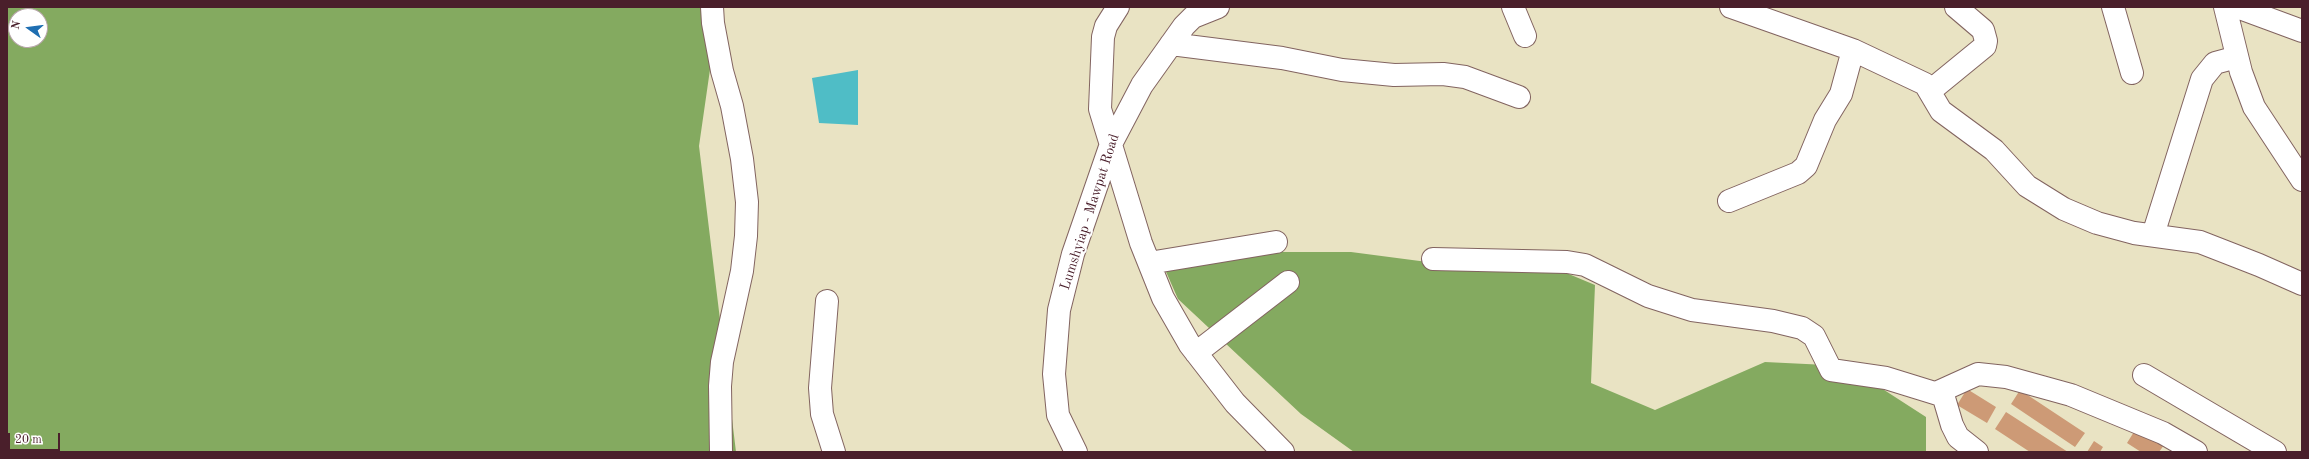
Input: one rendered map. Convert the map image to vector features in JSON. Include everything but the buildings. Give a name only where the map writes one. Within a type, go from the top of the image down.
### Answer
[{"type":"street","points":[[712,7],[713,23],[721,64],[732,106],[742,159],[747,202],[746,236],[742,271],[722,362],[720,386],[722,452]]},
{"type":"street","points":[[1118,7],[1106,26],[1101,49],[1100,109],[1125,195],[1149,263],[1163,298],[1196,353],[1235,403],[1283,452]]},
{"type":"street","name":"Lumshyiap - Mawpat Road","points":[[1076,452],[1064,430],[1055,400],[1056,335],[1059,310],[1074,254],[1111,144],[1142,85],[1171,44],[1193,18],[1218,7]]},
{"type":"street","points":[[1512,7],[1525,36]]},
{"type":"street","points":[[1731,7],[1853,50],[1925,84],[1930,91],[1933,101],[1941,111],[1994,150],[2027,186],[2064,209],[2097,223],[2134,233],[2200,242],[2302,284]]},
{"type":"street","points":[[1930,91],[1984,46],[1986,41],[1983,30],[1956,7]]},
{"type":"street","points":[[2113,7],[2132,73]]},
{"type":"street","points":[[2225,7],[2237,57],[2246,88],[2254,107],[2302,180]]},
{"type":"street","points":[[2237,7],[2302,31]]},
{"type":"street","points":[[1171,44],[1282,58],[1342,70],[1394,75],[1443,74],[1464,77],[1519,97]]},
{"type":"street","points":[[1729,201],[1798,173],[1806,166],[1825,120],[1841,94],[1853,50]]},
{"type":"street","points":[[2153,235],[2202,79],[2216,63],[2237,57]]},
{"type":"street","points":[[1149,263],[1276,242]]},
{"type":"street","points":[[1433,259],[1567,262],[1585,265],[1648,296],[1692,310],[1773,321],[1802,328],[1814,336],[1831,370],[1886,378],[1936,393],[1944,398],[1952,425],[1958,436],[1977,452]]},
{"type":"street","points":[[1196,353],[1288,282]]},
{"type":"street","points":[[827,301],[820,388],[822,414],[834,452]]},
{"type":"street","points":[[1936,393],[1978,374],[2006,377],[2071,395],[2163,433],[2196,452]]},
{"type":"street","points":[[2144,375],[2275,452]]},
{"type":"green space","points":[[7,7],[719,7],[699,146],[736,452],[7,452]]},
{"type":"green space","points":[[1259,252],[1351,252],[1435,263],[1552,267],[1595,285],[1591,383],[1655,410],[1765,362],[1847,366],[1926,417],[1926,452],[1354,452],[1301,414],[1178,299],[1160,258]]},
{"type":"water","points":[[858,70],[858,125],[819,123],[812,78]]}]
